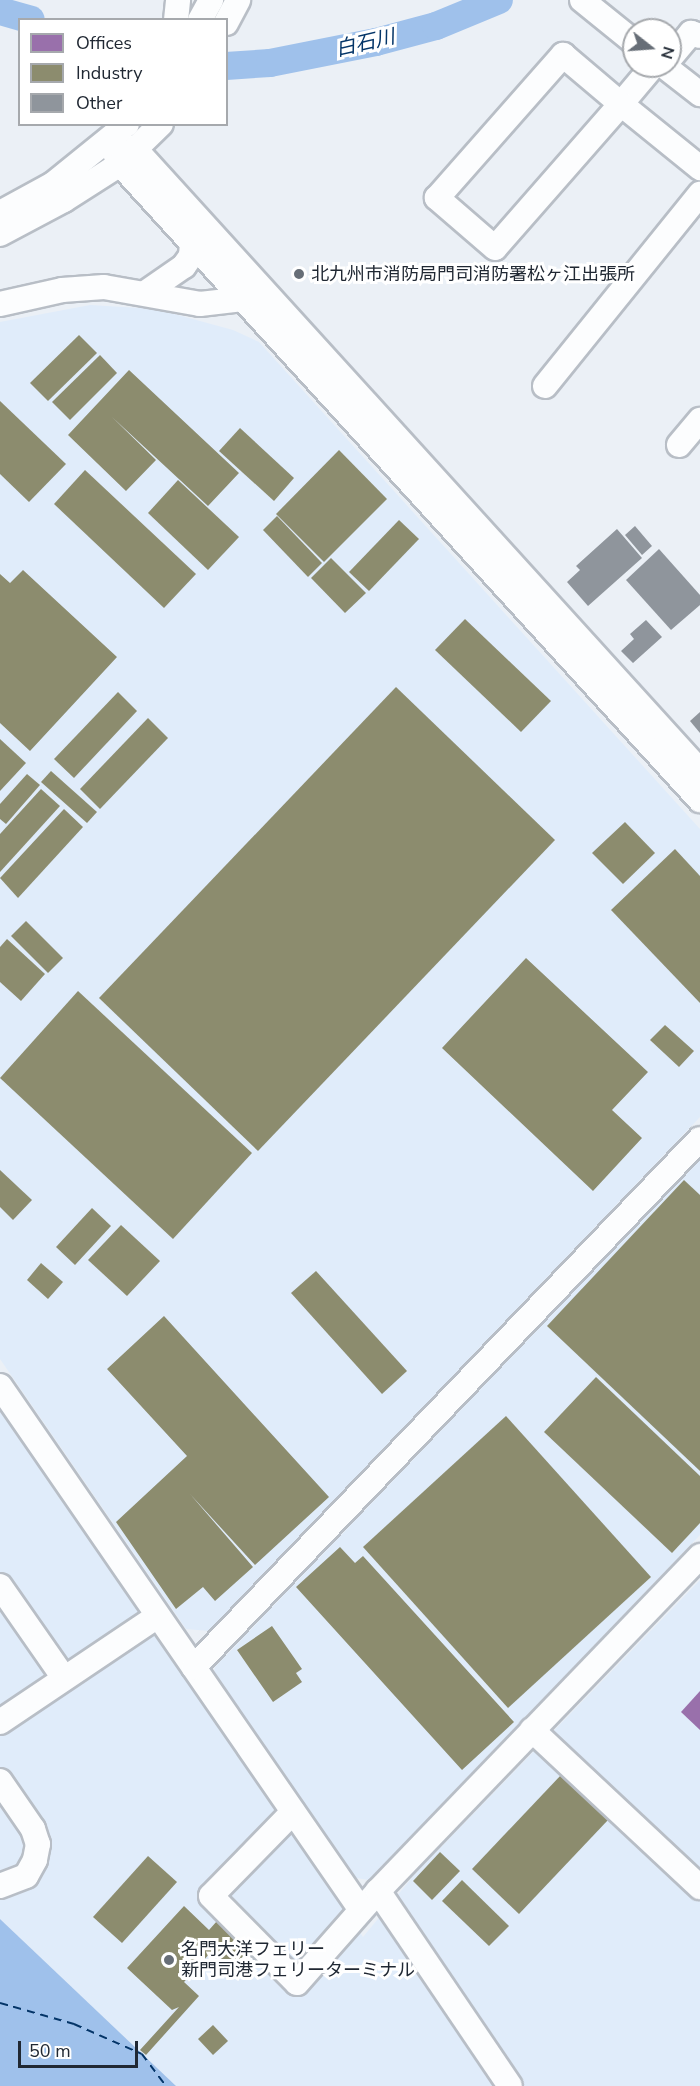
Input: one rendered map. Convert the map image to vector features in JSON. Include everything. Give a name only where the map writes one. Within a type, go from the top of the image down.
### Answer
[{"type":"street","points":[[176,18],[178,0]]},
{"type":"street","points":[[201,18],[211,0]]},
{"type":"street","points":[[228,19],[238,0]]},
{"type":"street","points":[[582,0],[622,32]]},
{"type":"street","points":[[682,44],[691,33],[700,36]]},
{"type":"street","points":[[643,78],[621,104],[495,248],[438,198],[563,56],[621,104],[700,168]]},
{"type":"street","points":[[679,78],[700,94]]},
{"type":"street","points":[[0,213],[52,184],[110,142],[125,126]]},
{"type":"street","points":[[0,234],[64,200],[128,157],[159,126]]},
{"type":"street","points":[[110,142],[128,157],[251,292],[700,771]]},
{"type":"street","points":[[128,157],[192,243],[251,292],[700,800]]},
{"type":"street","points":[[545,386],[700,194]]},
{"type":"street","points":[[145,293],[184,266],[191,256],[192,243]]},
{"type":"street","points":[[0,304],[62,290],[104,287],[200,304],[251,292]]},
{"type":"street","points":[[679,445],[700,420]]},
{"type":"street","points":[[194,1667],[700,1140]]},
{"type":"street","points":[[0,1386],[156,1617],[194,1667],[361,1910]]},
{"type":"street","points":[[293,1812],[211,1896],[297,1983],[378,1891],[700,1556]]},
{"type":"street","points":[[0,1586],[64,1677]]},
{"type":"street","points":[[0,1722],[156,1617]]},
{"type":"street","points":[[532,1730],[700,1887]]},
{"type":"street","points":[[0,1781],[33,1829],[38,1844],[35,1860],[26,1876],[0,1886]]},
{"type":"street","points":[[378,1891],[510,2086]]},
{"type":"shaded area","points":[[90,305],[156,309],[233,330],[259,342],[700,829],[700,1117],[209,1631],[186,1629],[0,1359],[0,322]]},
{"type":"shaded area","points":[[700,1160],[700,1535],[369,1880],[350,1877],[213,1679],[215,1667]]},
{"type":"shaded area","points":[[0,1406],[363,1937],[415,1874],[700,1580],[700,2086],[176,2086],[0,1919]]},
{"type":"water","points":[[0,1919],[176,2086],[0,2086]]},
{"type":"building: Offices","points":[[700,1691],[700,1730],[681,1712]]},
{"type":"building: Industry","points":[[79,335],[97,353],[48,401],[30,383]]},
{"type":"building: Industry","points":[[100,355],[117,373],[70,420],[52,402]]},
{"type":"building: Industry","points":[[129,370],[239,473],[208,506],[112,417],[156,460],[126,491],[68,435]]},
{"type":"building: Industry","points":[[0,401],[66,464],[29,502],[0,474]]},
{"type":"building: Industry","points":[[240,428],[294,478],[274,501],[219,451]]},
{"type":"building: Industry","points":[[339,450],[387,499],[324,562],[276,514]]},
{"type":"building: Industry","points":[[85,470],[196,574],[164,608],[54,504]]},
{"type":"building: Industry","points":[[178,480],[239,537],[208,570],[148,513]]},
{"type":"building: Industry","points":[[277,516],[322,563],[308,577],[263,530]]},
{"type":"building: Industry","points":[[399,520],[419,539],[369,591],[349,572]]},
{"type":"building: Industry","points":[[331,558],[366,593],[345,613],[311,578]]},
{"type":"building: Industry","points":[[23,570],[117,657],[30,751],[0,723],[0,574],[10,583]]},
{"type":"building: Industry","points":[[465,619],[551,701],[521,732],[435,650]]},
{"type":"building: Industry","points":[[396,687],[555,840],[258,1151],[99,998]]},
{"type":"building: Industry","points":[[118,692],[137,711],[74,778],[54,759]]},
{"type":"building: Industry","points":[[148,718],[168,738],[100,809],[80,789]]},
{"type":"building: Industry","points":[[0,739],[26,763],[0,791]]},
{"type":"building: Industry","points":[[51,771],[97,812],[87,823],[41,782]]},
{"type":"building: Industry","points":[[27,774],[40,785],[6,824],[0,819],[0,804]]},
{"type":"building: Industry","points":[[41,789],[60,806],[0,872],[0,834]]},
{"type":"building: Industry","points":[[64,809],[83,827],[18,898],[0,878]]},
{"type":"building: Industry","points":[[625,822],[655,853],[623,884],[592,853]]},
{"type":"building: Industry","points":[[675,849],[700,876],[700,1003],[611,910]]},
{"type":"building: Industry","points":[[26,921],[63,958],[48,973],[11,936]]},
{"type":"building: Industry","points":[[7,939],[45,974],[21,1001],[0,982],[0,947]]},
{"type":"building: Industry","points":[[526,958],[648,1072],[612,1110],[642,1138],[593,1191],[442,1048]]},
{"type":"building: Industry","points":[[78,991],[252,1153],[173,1239],[0,1078]]},
{"type":"building: Industry","points":[[665,1025],[694,1051],[679,1067],[650,1040]]},
{"type":"building: Industry","points":[[0,1170],[32,1200],[13,1220],[0,1207]]},
{"type":"building: Industry","points":[[684,1180],[700,1195],[700,1471],[547,1326]]},
{"type":"building: Industry","points":[[92,1208],[111,1226],[75,1265],[56,1247]]},
{"type":"building: Industry","points":[[121,1225],[160,1261],[127,1296],[88,1260]]},
{"type":"building: Industry","points":[[41,1263],[63,1282],[48,1299],[27,1280]]},
{"type":"building: Industry","points":[[316,1271],[407,1371],[382,1394],[291,1293]]},
{"type":"building: Industry","points":[[164,1316],[329,1497],[255,1565],[190,1494],[253,1567],[215,1601],[203,1587],[176,1609],[116,1522],[187,1456],[107,1369]]},
{"type":"building: Industry","points":[[596,1377],[700,1476],[700,1523],[672,1553],[544,1432]]},
{"type":"building: Industry","points":[[506,1416],[651,1577],[508,1708],[363,1547]]},
{"type":"building: Industry","points":[[340,1547],[355,1563],[363,1556],[514,1722],[462,1770],[296,1587]]},
{"type":"building: Industry","points":[[272,1626],[302,1669],[296,1673],[302,1682],[273,1702],[237,1650]]},
{"type":"building: Industry","points":[[561,1775],[608,1820],[519,1914],[472,1869]]},
{"type":"building: Industry","points":[[440,1852],[460,1871],[432,1900],[413,1881]]},
{"type":"building: Industry","points":[[148,1856],[177,1882],[122,1943],[93,1917]]},
{"type":"building: Industry","points":[[462,1880],[509,1926],[489,1946],[442,1901]]},
{"type":"building: Industry","name":"名門大洋フェリー 新門司港フェリーターミナル","points":[[184,1906],[209,1930],[217,1921],[248,1951],[230,1970],[211,1952],[184,1982],[199,1996],[146,2055],[140,2050],[179,2007],[172,2010],[127,1968]]},
{"type":"building: Industry","points":[[213,2025],[228,2041],[213,2055],[198,2039]]},
{"type":"building: Other","points":[[635,526],[652,546],[642,555],[625,535]]},
{"type":"building: Other","points":[[617,529],[642,558],[588,606],[567,582],[580,570],[576,566]]},
{"type":"building: Other","points":[[659,549],[700,595],[700,605],[671,630],[626,580]]},
{"type":"building: Other","points":[[646,620],[662,637],[633,663],[621,651],[634,639],[630,634]]},
{"type":"building: Other","points":[[700,712],[700,733],[690,721]]},
{"type":"waterway","name":"白石川","points":[[228,66],[270,63],[376,42],[436,26],[499,0]]},
{"type":"waterway","name":"白石川","points":[[0,11],[24,18]]},
{"type":"ferry route","points":[[0,2003],[74,2024],[142,2054],[166,2086]]},
{"type":"place","name":"北九州市消防局門司消防署松ヶ江出張所","points":[[299,274]]},
{"type":"place","name":"名門大洋フェリー 新門司港フェリーターミナル","points":[[169,1960]]}]
